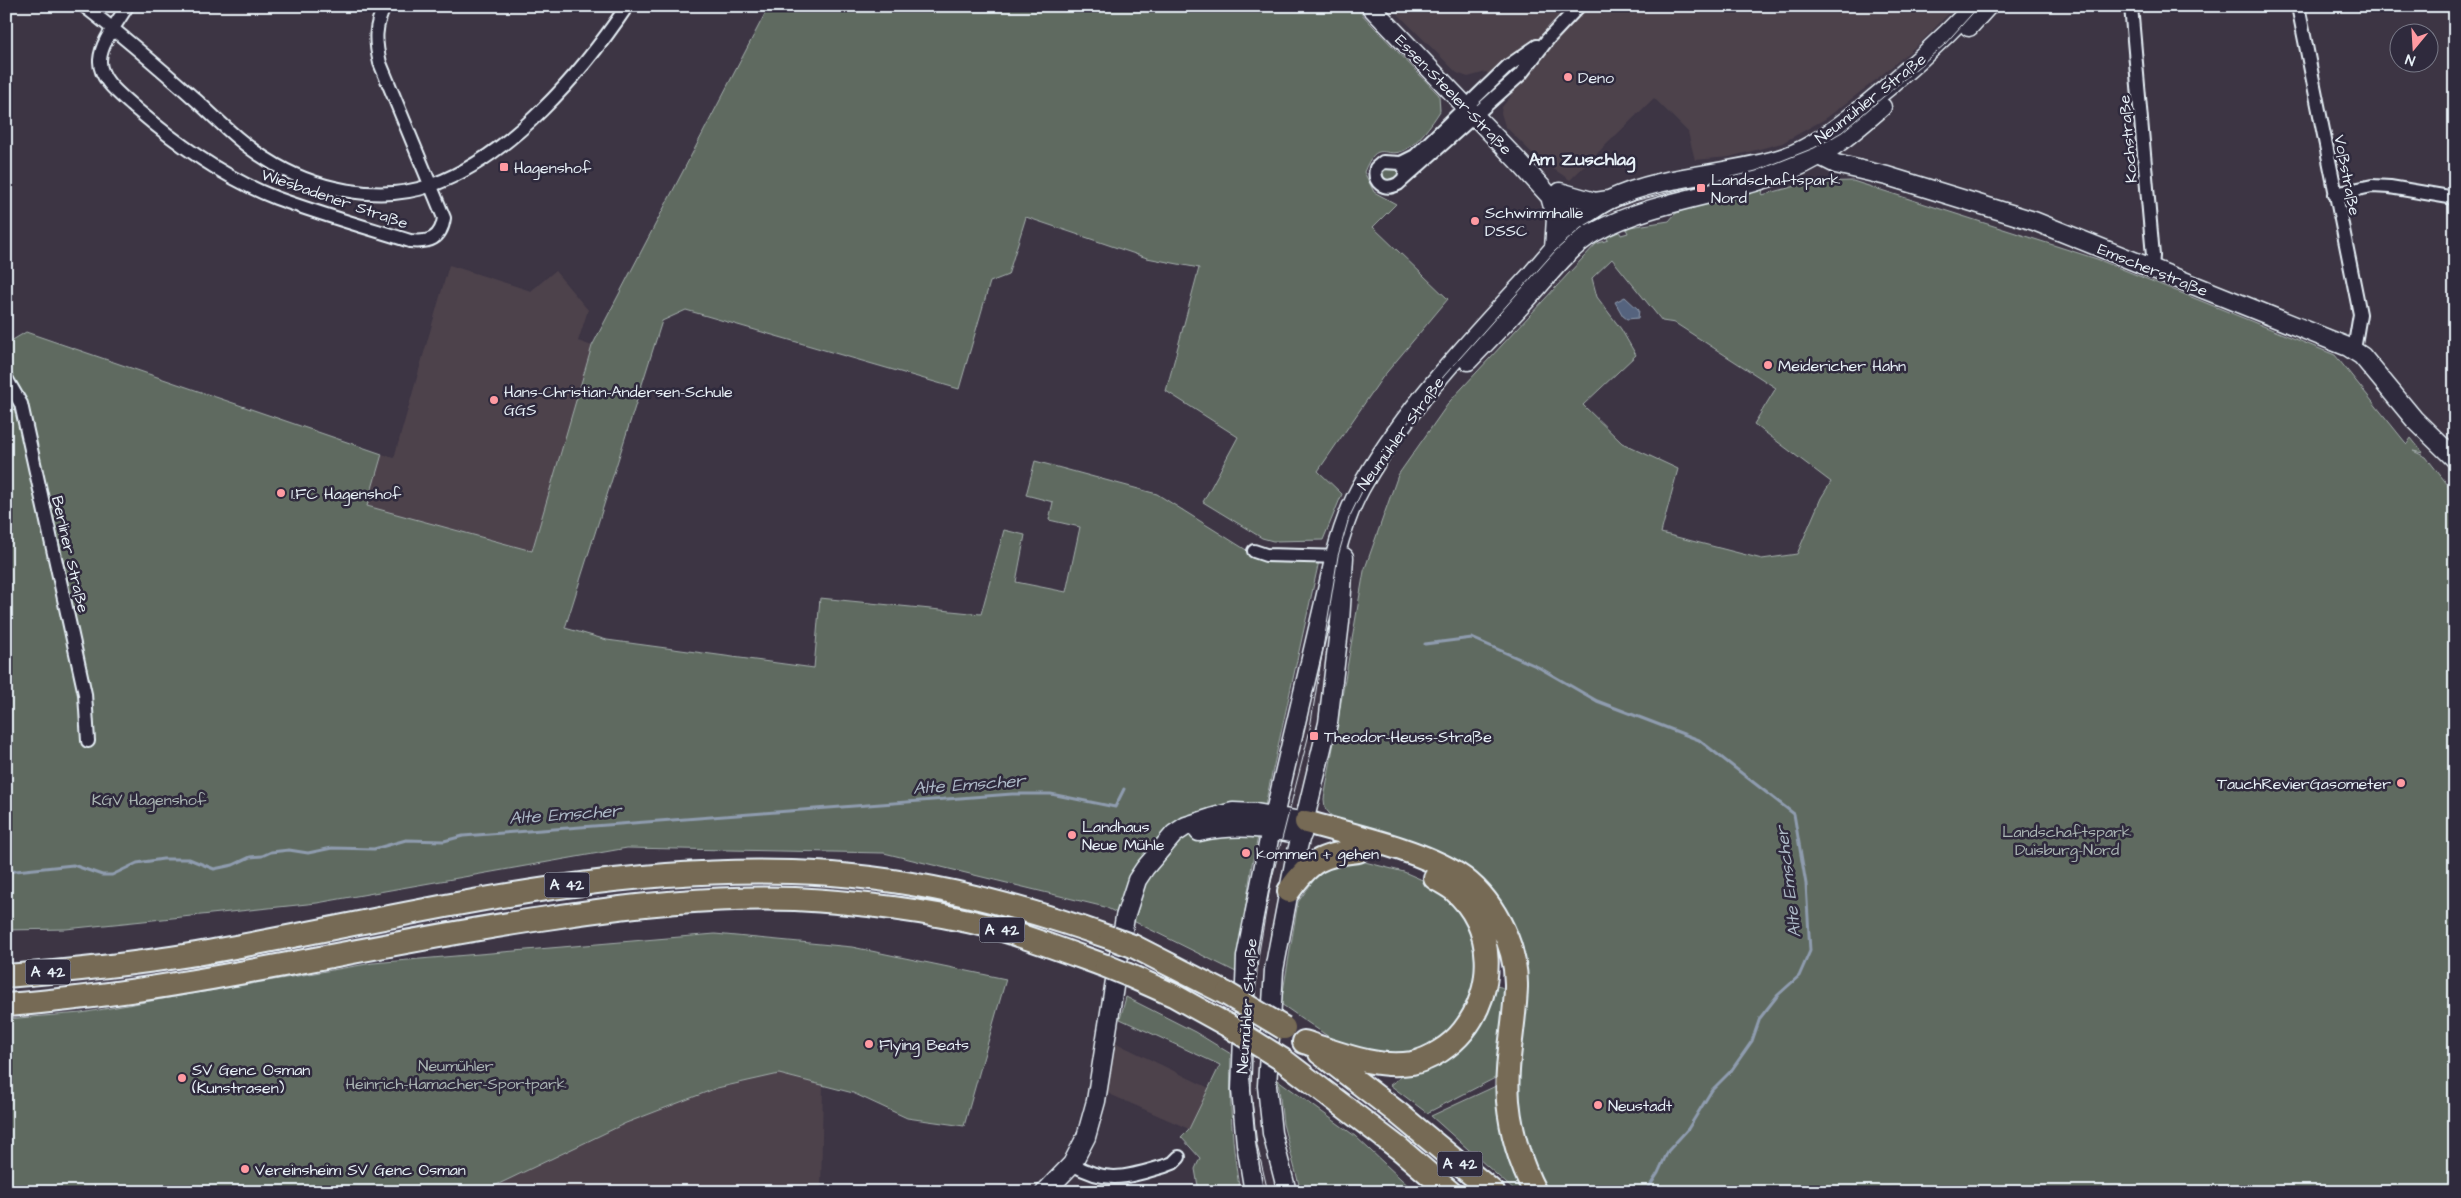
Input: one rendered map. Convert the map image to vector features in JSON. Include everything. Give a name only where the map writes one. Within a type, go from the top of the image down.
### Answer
[{"type":"highway","points":[[1304,828],[1358,851],[1430,876],[1454,890],[1465,903],[1481,930],[1487,953],[1487,982],[1482,1001],[1472,1020],[1458,1038],[1438,1053],[1412,1062],[1385,1064],[1364,1061],[1304,1042]]},
{"type":"highway","points":[[1304,828],[1430,860],[1458,874],[1475,889],[1493,910],[1506,938],[1514,964],[1516,987],[1508,1067],[1508,1101],[1517,1149],[1535,1192]]},
{"type":"highway","points":[[1289,891],[1304,870],[1316,860],[1335,854],[1358,851]]},
{"type":"highway","name":"A 42","points":[[6,976],[89,968],[196,954],[495,896],[624,878],[706,872],[803,872],[925,885],[1000,902],[1111,938],[1133,946],[1228,994],[1304,1042],[1399,1114],[1492,1192]]},
{"type":"highway","name":"A 42","points":[[6,1005],[127,992],[202,980],[501,924],[625,906],[710,900],[793,899],[894,909],[988,926],[1106,966],[1173,995],[1227,1025],[1282,1060],[1346,1107],[1397,1152],[1450,1192]]},
{"type":"highway","points":[[1397,1152],[1430,1192]]},
{"type":"main road","name":"Essen-Steeler-Straße","points":[[1370,6],[1517,160],[1555,194],[1585,226]]},
{"type":"main road","name":"Neumühler Straße","points":[[1287,1192],[1272,1133],[1267,1086],[1274,970],[1289,891],[1328,724],[1340,622],[1340,556],[1363,503],[1405,437],[1450,381],[1571,251],[1585,226],[1758,181],[1793,169],[1941,41],[1974,6]]},
{"type":"main road","name":"Neumühler Straße","points":[[1254,1192],[1246,1144],[1241,1072],[1246,957],[1273,822],[1340,556],[1346,517],[1354,498],[1398,432],[1488,321],[1554,249],[1585,226],[1609,200],[1652,184],[1786,157],[1816,150],[1843,140],[1948,50],[1988,6]]},
{"type":"main road","name":"Emscherstraße","points":[[1816,150],[1846,167],[1887,176],[2034,221],[2354,350],[2368,363],[2423,428],[2455,459]]},
{"type":"main road","points":[[1554,249],[1555,194],[1589,201],[1609,200]]},
{"type":"main road","points":[[1045,1192],[1072,1164],[1086,1137],[1096,1101],[1125,917],[1131,895],[1145,868],[1174,834],[1186,826],[1233,812],[1304,828]]},
{"type":"street","name":"Wiesbadener Straße","points":[[84,6],[114,29],[243,142],[266,159],[316,184],[342,191],[374,193],[406,191],[431,186],[478,163],[534,116],[584,63],[627,6]]},
{"type":"street","points":[[114,29],[127,6]]},
{"type":"street","points":[[385,6],[380,15],[375,40],[380,63],[431,186]]},
{"type":"street","points":[[1471,111],[1398,184],[1389,187],[1379,184],[1375,177],[1376,168],[1384,162],[1401,162],[1415,156],[1471,111],[1520,75],[1548,39],[1579,6]]},
{"type":"street","name":"Kochstraße","points":[[2131,6],[2146,163],[2153,256],[2152,268]]},
{"type":"street","name":"Voßstraße","points":[[2298,6],[2360,314],[2354,350]]},
{"type":"street","name":"Wiesbadener Straße","points":[[114,29],[104,46],[100,61],[103,74],[115,90],[183,146],[212,166],[275,198],[410,241],[424,242],[434,239],[440,234],[444,218],[440,204],[431,186]]},
{"type":"street","points":[[1401,162],[1406,170],[1404,178]]},
{"type":"street","points":[[2335,194],[2372,186],[2390,187],[2455,198]]},
{"type":"street","name":"Berliner Straße","points":[[6,378],[21,404],[86,694],[88,741]]},
{"type":"street","points":[[1254,551],[1266,555],[1340,556]]},
{"type":"street","points":[[1072,1164],[1089,1174],[1117,1178],[1165,1166],[1173,1163],[1179,1157]]},
{"type":"shaded area","points":[[1390,6],[1956,6],[1922,41],[1872,83],[1825,119],[1782,143],[1729,157],[1695,160],[1688,132],[1654,98],[1570,180],[1537,158],[1505,126],[1501,113],[1502,107],[1511,96],[1486,72],[1468,77],[1457,73]]},
{"type":"shaded area","name":"Hans-Christian-Andersen-Schule GGS","points":[[449,265],[531,291],[555,271],[588,310],[578,341],[592,346],[532,551],[367,506],[382,454],[394,458]]},
{"type":"shaded area","points":[[1116,1043],[1209,1088],[1189,1129],[1107,1093]]},
{"type":"shaded area","points":[[779,1074],[823,1084],[821,1192],[482,1192],[626,1123],[717,1088]]},
{"type":"green space","name":"KGV Hagenshof","points":[[769,6],[1354,6],[1439,95],[1440,111],[1420,138],[1405,150],[1392,153],[1378,152],[1369,161],[1364,172],[1374,192],[1396,204],[1373,227],[1448,299],[1382,378],[1318,471],[1342,494],[1323,540],[1273,541],[1262,538],[1203,502],[1238,437],[1166,391],[1199,268],[1147,258],[1026,217],[1008,275],[990,282],[959,389],[686,310],[662,321],[565,628],[607,640],[814,668],[820,598],[981,614],[1004,530],[1025,535],[1016,582],[1066,592],[1080,527],[1049,520],[1053,502],[1026,495],[1035,461],[1157,494],[1259,558],[1319,561],[1252,864],[1236,972],[1105,907],[884,853],[627,848],[317,903],[66,929],[6,930],[6,344],[26,332],[382,454],[367,506],[532,551],[592,346]]},
{"type":"green space","points":[[1389,166],[1400,170],[1399,175],[1392,180],[1384,180],[1381,170]]},
{"type":"green space","name":"Landschaftspark Duisburg-Nord","points":[[1853,181],[2097,259],[2335,355],[2405,442],[2407,444],[2411,438],[2423,453],[2413,451],[2426,457],[2455,494],[2455,1192],[1543,1192],[1524,1149],[1497,906],[1333,818],[1325,808],[1324,799],[1364,571],[1398,475],[1450,401],[1596,244],[1608,240],[1606,236],[1619,231],[1621,235],[1628,233],[1626,229],[1630,227],[1669,221],[1675,214],[1690,207],[1763,188],[1762,195],[1811,182]],"holes":[[[1612,259],[1662,321],[1675,323],[1776,388],[1754,424],[1831,482],[1821,498],[1797,554],[1762,559],[1661,533],[1678,469],[1622,443],[1583,405],[1636,355],[1621,329],[1597,297],[1592,278]]]},
{"type":"green space","points":[[1353,859],[1404,872],[1427,882],[1464,913],[1479,955],[1467,1014],[1436,1044],[1400,1057],[1339,1044],[1281,1004],[1298,902],[1321,870]]},
{"type":"green space","name":"Neumühler Heinrich-Hamacher-Sportpark","points":[[715,934],[852,947],[1006,979],[964,1126],[907,1118],[853,1093],[779,1074],[717,1088],[626,1123],[482,1192],[7,1191],[11,1173],[6,1171],[6,1019],[81,1013],[373,963]]},
{"type":"green space","points":[[1493,985],[1508,989],[1497,1077],[1427,1113],[1390,1085],[1412,1069]]},
{"type":"green space","points":[[1126,997],[1195,1032],[1231,1054],[1230,1089],[1232,1123],[1240,1192],[1199,1192],[1195,1169],[1200,1158],[1181,1137],[1189,1129],[1220,1065],[1120,1019]]},
{"type":"green space","points":[[1278,1080],[1355,1136],[1415,1192],[1301,1192],[1283,1124]]},
{"type":"green space","points":[[1498,1085],[1525,1192],[1516,1192],[1431,1116]]},
{"type":"water","points":[[1625,297],[1639,310],[1638,318],[1627,319],[1623,316],[1615,302]]},
{"type":"waterway","name":"Alte Emscher","points":[[1425,644],[1472,638],[1538,667],[1597,701],[1699,740],[1794,814],[1806,884],[1810,951],[1799,976],[1778,995],[1760,1018],[1752,1041],[1731,1071],[1712,1090],[1688,1129],[1668,1151],[1658,1173],[1646,1192]]},
{"type":"waterway","name":"Alte Emscher","points":[[6,872],[73,865],[102,875],[112,875],[137,863],[163,859],[189,859],[214,869],[233,865],[250,857],[289,850],[308,853],[332,848],[374,849],[406,840],[444,841],[463,836],[1012,794],[1051,794],[1115,807],[1124,789]]},
{"type":"tram line","points":[[1268,1192],[1257,1145],[1249,1073],[1258,958],[1271,882],[1309,734],[1338,556],[1349,518],[1367,481],[1400,433],[1444,376],[1555,251],[1581,228],[1613,209],[1634,201],[1756,171],[1814,148],[1842,132],[1944,45],[1979,6]]},
{"type":"place","name":"Deno","points":[[1568,77]]},
{"type":"place","name":"Hagenshof","points":[[504,167]]},
{"type":"place","name":"Landschaftspark Nord","points":[[1701,188]]},
{"type":"place","name":"Schwimmhalle DSSC","points":[[1475,221]]},
{"type":"place","name":"Meidericher Hahn","points":[[1768,365]]},
{"type":"place","name":"Hans-Christian-Andersen-Schule GGS","points":[[494,400]]},
{"type":"place","name":"1.FC Hagenshof","points":[[281,493]]},
{"type":"place","name":"Theodor-Heuss-Straße","points":[[1314,736]]},
{"type":"place","name":"TauchRevierGasometer","points":[[2401,783]]},
{"type":"place","name":"Landhaus Neue Mühle","points":[[1072,835]]},
{"type":"place","name":"kommen + gehen","points":[[1246,853]]},
{"type":"place","name":"Flying Beats","points":[[869,1044]]},
{"type":"place","name":"SV Genc Osman (Kunstrasen)","points":[[182,1078]]},
{"type":"place","name":"Neustadt","points":[[1598,1105]]},
{"type":"place","name":"Vereinsheim SV Genc Osman","points":[[245,1169]]},
{"type":"district","name":"Am Zuschlag","points":[[1582,159]]}]
